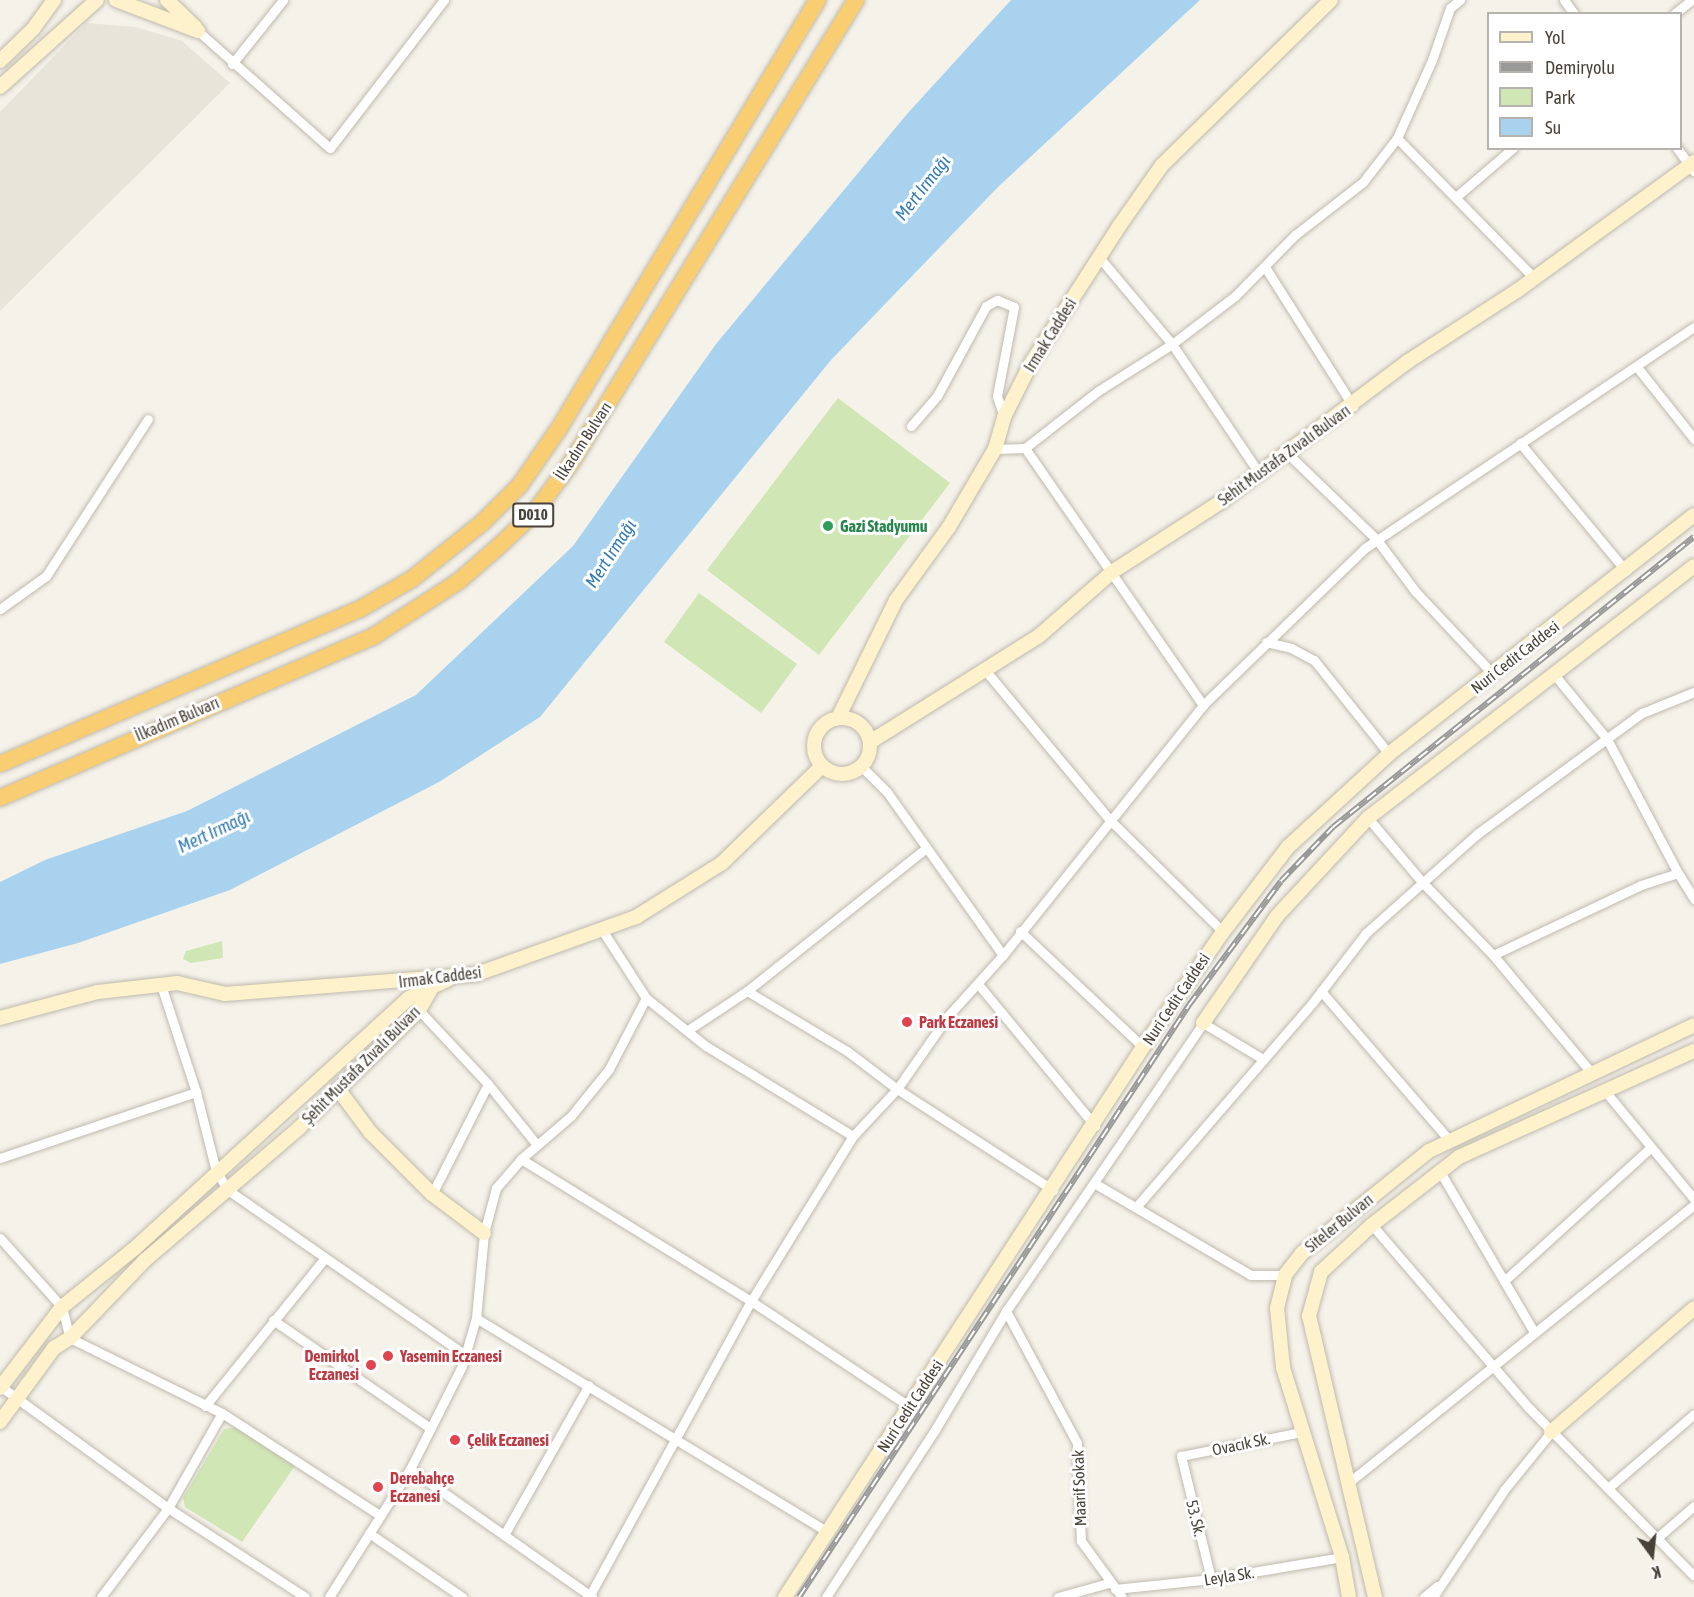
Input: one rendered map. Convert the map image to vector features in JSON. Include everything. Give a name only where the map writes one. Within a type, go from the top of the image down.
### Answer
[{"type":"highway","name":"İlkadım Bulvarı","points":[[0,764],[360,609],[412,579],[483,523],[520,486],[560,427],[818,0]]},
{"type":"highway","name":"İlkadım Bulvarı","points":[[0,798],[374,636],[459,581],[498,547],[534,513],[571,463],[856,0]]},
{"type":"street","points":[[0,61],[33,29],[54,0]]},
{"type":"street","points":[[0,87],[97,0]]},
{"type":"street","points":[[116,0],[198,31]]},
{"type":"street","points":[[167,0],[232,64],[330,148],[444,0]]},
{"type":"street","points":[[232,64],[284,0]]},
{"type":"street","name":"Irmak Caddesi","points":[[838,718],[896,600],[949,526],[995,449],[1004,417],[1031,363],[1162,165],[1331,0]]},
{"type":"street","points":[[995,449],[1025,448],[1098,391],[1172,344],[1235,296],[1295,235],[1363,182],[1397,138],[1432,60],[1450,8],[1460,0]]},
{"type":"street","points":[[1676,12],[1691,0]]},
{"type":"street","points":[[1397,138],[1457,196],[1534,278]]},
{"type":"street","points":[[1457,196],[1511,150]]},
{"type":"street","points":[[1679,150],[1692,166]]},
{"type":"street","name":"Sehit Mustafa Zıvalı Bulvarı","points":[[870,742],[1039,636],[1112,572],[1259,473],[1353,406],[1407,362],[1534,278],[1692,166]]},
{"type":"street","points":[[1099,257],[1172,344],[1259,473]]},
{"type":"street","points":[[1265,267],[1353,406]]},
{"type":"street","points":[[911,426],[937,396],[986,306],[997,300],[1014,308],[997,396],[1004,417]]},
{"type":"street","points":[[410,1469],[591,1596],[751,1301],[853,1136],[897,1089],[948,1016],[1003,955],[1109,819],[1203,705],[1266,642],[1377,540],[1694,327]]},
{"type":"street","points":[[1637,367],[1694,439]]},
{"type":"street","points":[[0,609],[46,576],[148,419]]},
{"type":"street","points":[[1520,443],[1626,571]]},
{"type":"street","points":[[1025,448],[1203,705]]},
{"type":"street","points":[[1286,452],[1377,540],[1415,591],[1493,674]]},
{"type":"street","name":"Nuri Cedit Caddesi","points":[[785,1597],[1095,1126],[1143,1047],[1222,932],[1288,847],[1389,754],[1626,571],[1694,515]]},
{"type":"street","points":[[826,1597],[936,1428],[1006,1311],[1277,916],[1368,818],[1694,566]]},
{"type":"street","points":[[1266,642],[1291,648],[1314,660],[1389,754]]},
{"type":"street","points":[[985,670],[1109,819],[1222,932]]},
{"type":"street","points":[[1553,673],[1607,739],[1694,899]]},
{"type":"street","points":[[1137,1206],[1321,992],[1366,933],[1476,834],[1641,713],[1694,692]]},
{"type":"street","points":[[838,718],[855,721],[870,742],[862,767],[837,774],[822,766],[814,750],[817,733],[838,718]]},
{"type":"street","name":"Irmak Caddesi","points":[[0,1018],[98,992],[161,985],[177,984],[225,994],[477,974],[541,954],[636,917],[722,863],[822,766]]},
{"type":"street","points":[[862,767],[887,792],[925,849],[1003,955]]},
{"type":"street","points":[[1368,818],[1422,882],[1493,955],[1590,1071]]},
{"type":"street","points":[[688,1030],[747,991],[925,849]]},
{"type":"street","points":[[1493,955],[1641,885],[1678,873]]},
{"type":"street","points":[[602,930],[646,998],[706,1046],[853,1136]]},
{"type":"street","points":[[1020,931],[1143,1047]]},
{"type":"street","points":[[430,991],[454,977]]},
{"type":"street","points":[[978,984],[1095,1126]]},
{"type":"street","points":[[161,985],[196,1092],[216,1171],[228,1191],[465,1355]]},
{"type":"street","name":"Şehit Mustafa Zıvalı Bulvarı","points":[[0,1387],[62,1307],[134,1249],[216,1171],[409,998],[430,991]]},
{"type":"street","name":"Şehit Mustafa Zıvalı Bulvarı","points":[[0,1422],[54,1348],[70,1338],[144,1261],[228,1191],[338,1089],[419,1010],[430,991]]},
{"type":"street","points":[[747,991],[847,1051],[897,1089],[1053,1190]]},
{"type":"street","points":[[1321,992],[1449,1140]]},
{"type":"street","points":[[409,998],[488,1084],[537,1145]]},
{"type":"street","points":[[329,1597],[410,1469],[465,1355],[476,1318],[484,1233],[496,1188],[521,1160],[572,1116],[609,1069],[646,998]]},
{"type":"street","points":[[1203,1023],[1263,1059]]},
{"type":"street","name":"Siteler Bulvarı","points":[[1349,1597],[1342,1557],[1282,1367],[1277,1308],[1285,1275],[1302,1253],[1429,1151],[1590,1071],[1694,1025]]},
{"type":"street","name":"Siteler Bulvarı","points":[[1375,1597],[1309,1316],[1321,1272],[1371,1225],[1459,1157],[1694,1051]]},
{"type":"street","points":[[432,1194],[488,1084]]},
{"type":"street","points":[[338,1089],[370,1132],[432,1194],[484,1233]]},
{"type":"street","points":[[1605,1091],[1694,1199]]},
{"type":"street","points":[[0,1158],[196,1092]]},
{"type":"street","points":[[1504,1281],[1650,1148]]},
{"type":"street","points":[[521,1160],[751,1301],[909,1406]]},
{"type":"street","points":[[1440,1170],[1534,1332]]},
{"type":"street","points":[[1094,1183],[1137,1206],[1251,1275],[1285,1275]]},
{"type":"street","points":[[1348,1483],[1490,1364],[1534,1332],[1694,1205]]},
{"type":"street","points":[[1371,1225],[1551,1432],[1694,1576]]},
{"type":"street","points":[[0,1238],[62,1307],[70,1338],[222,1413],[381,1516]]},
{"type":"street","points":[[205,1406],[324,1259]]},
{"type":"street","points":[[1433,1597],[1504,1490],[1551,1432],[1694,1308]]},
{"type":"street","name":"Maarif Sokak","points":[[1006,1311],[1077,1443],[1081,1541],[1122,1597]]},
{"type":"street","points":[[476,1318],[677,1437],[828,1532]]},
{"type":"street","points":[[273,1320],[430,1428]]},
{"type":"street","points":[[504,1535],[589,1385]]},
{"type":"street","points":[[0,1387],[168,1508],[305,1597]]},
{"type":"street","points":[[101,1597],[168,1508],[222,1413]]},
{"type":"street","points":[[1608,1488],[1694,1414]]},
{"type":"street","name":"Ovacık Sk.","points":[[1181,1456],[1301,1432]]},
{"type":"street","name":"53. Sk.","points":[[1181,1456],[1212,1580]]},
{"type":"street","points":[[1657,1538],[1694,1506]]},
{"type":"street","points":[[369,1533],[462,1597]]},
{"type":"street","name":"Leyla Sk.","points":[[1058,1597],[1112,1586],[1212,1580],[1342,1557]]},
{"type":"street","points":[[1424,1597],[1443,1581]]},
{"type":"shaded area","points":[[86,23],[136,27],[182,41],[230,83],[0,311],[0,112]]},
{"type":"green space","name":"Gazi Stadyumu","points":[[838,398],[950,483],[819,655],[707,570]]},
{"type":"green space","points":[[699,593],[797,664],[761,713],[664,642]]},
{"type":"green space","points":[[222,941],[223,958],[191,963],[183,959],[186,951]]},
{"type":"green space","points":[[236,1427],[295,1466],[242,1542],[185,1507],[183,1498],[224,1429]]},
{"type":"water","name":"Mert Irmağı","points":[[1011,0],[1200,0],[999,186],[831,360],[540,717],[439,782],[230,890],[78,943],[0,964],[0,882],[45,860],[187,811],[416,695],[573,546],[716,344],[907,114]]},
{"type":"railway","points":[[799,1597],[1189,1005],[1281,881],[1333,827],[1694,537]]},
{"type":"place","name":"Gazi Stadyumu","points":[[828,526]]},
{"type":"place","name":"Park Eczanesi","points":[[907,1022]]},
{"type":"place","name":"Yasemin Eczanesi","points":[[388,1356]]},
{"type":"place","name":"Demirkol Eczanesi","points":[[371,1365]]},
{"type":"place","name":"Çelik Eczanesi","points":[[455,1440]]},
{"type":"place","name":"Derebahçe Eczanesi","points":[[378,1487]]}]
